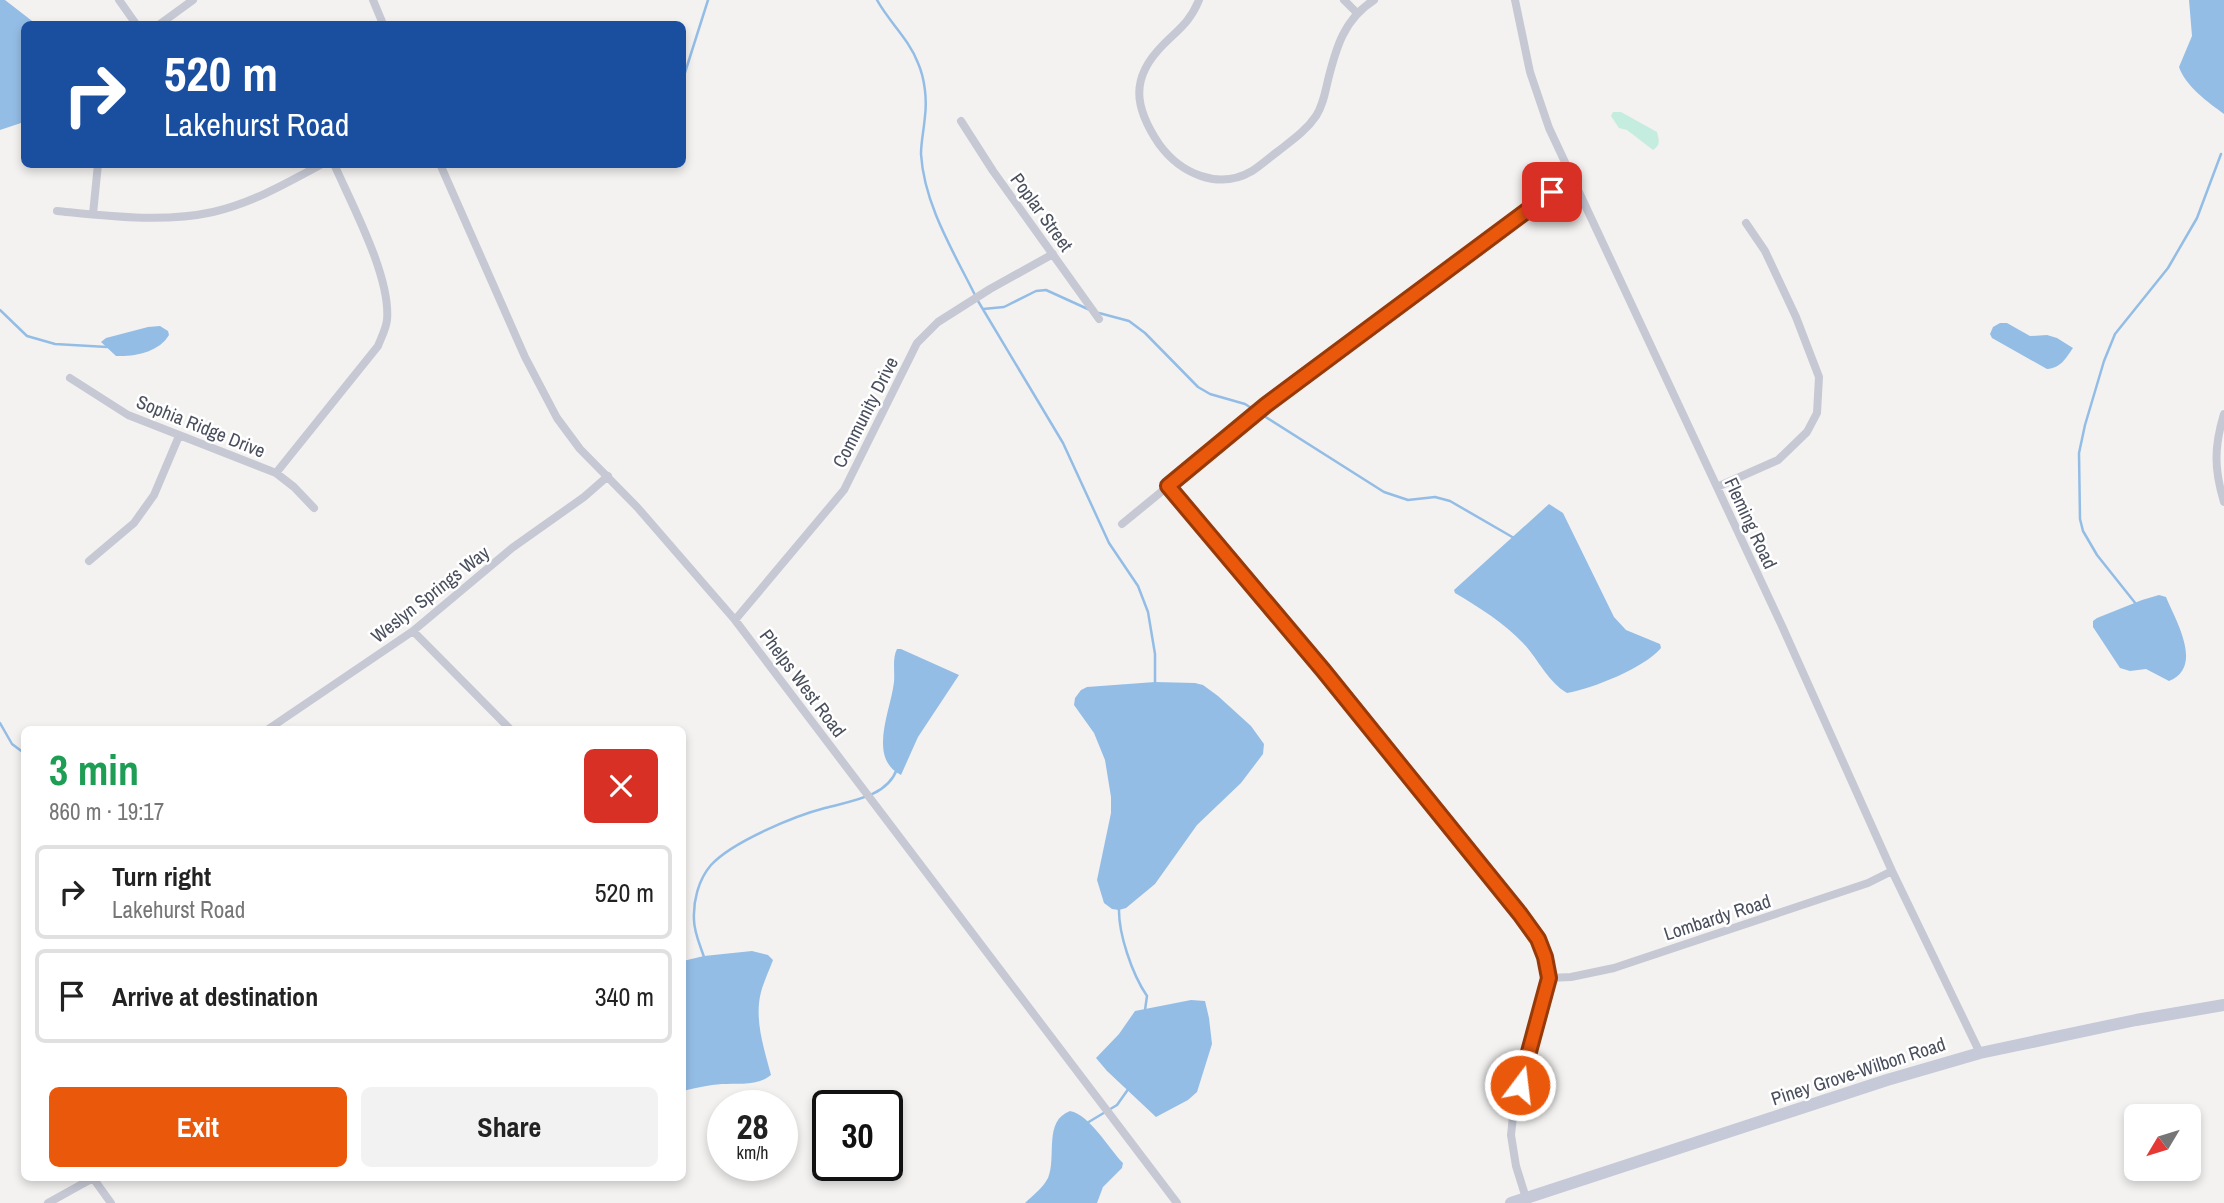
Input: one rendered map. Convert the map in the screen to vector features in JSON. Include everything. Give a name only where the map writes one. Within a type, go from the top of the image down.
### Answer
[{"type":"street","points":[[119,0],[134,21]]},
{"type":"street","points":[[164,21],[193,0]]},
{"type":"street","points":[[373,0],[382,21]]},
{"type":"street","points":[[1199,0],[1188,21],[1147,64],[1140,79],[1139,105],[1147,126],[1172,160],[1183,169],[1214,179],[1229,179],[1252,171],[1308,126],[1322,103],[1339,41],[1357,13],[1374,0]]},
{"type":"street","points":[[1344,0],[1357,13]]},
{"type":"street","name":"Fleming Road","points":[[1515,0],[1530,72],[1549,128],[1837,746],[1892,871],[1980,1053]]},
{"type":"street","name":"Poplar Street","points":[[961,121],[993,171],[1099,319]]},
{"type":"street","points":[[93,214],[98,168]]},
{"type":"street","points":[[57,211],[162,218],[213,212],[261,197],[315,168]]},
{"type":"street","points":[[276,473],[378,346],[387,322],[386,300],[374,252],[336,168]]},
{"type":"street","name":"Phelps West Road","points":[[442,168],[481,260],[541,390],[557,418],[580,449],[608,476],[735,620],[1177,1203]]},
{"type":"street","points":[[1122,524],[1266,405],[1572,177]]},
{"type":"street","points":[[1717,487],[1778,460],[1807,432],[1817,413],[1819,377],[1796,317],[1765,251],[1746,223]]},
{"type":"street","name":"Community Drive","points":[[735,620],[844,490],[917,343],[938,322],[990,289],[1054,254]]},
{"type":"street","name":"Sophia Ridge Drive","points":[[70,378],[128,415],[276,473],[314,508]]},
{"type":"street","points":[[2224,414],[2217,437],[2215,459],[2224,502]]},
{"type":"street","points":[[89,561],[134,523],[155,495],[179,436]]},
{"type":"street","name":"Weslyn Springs Way","points":[[273,726],[413,631],[512,548],[584,497],[608,476]]},
{"type":"street","points":[[1168,486],[1323,670],[1538,939],[1549,978],[1514,1107],[1511,1135],[1516,1166],[1526,1198]]},
{"type":"street","points":[[413,631],[507,726]]},
{"type":"street","name":"Lombardy Road","points":[[1549,978],[1571,977],[1614,968],[1868,883],[1892,871]]},
{"type":"street","name":"Piney Grove-Wilbon Road","points":[[1511,1203],[1887,1080],[1980,1053],[2136,1020],[2224,1005]]},
{"type":"street","points":[[48,1203],[88,1181]]},
{"type":"street","points":[[95,1181],[111,1203]]},
{"type":"green space","points":[[1613,112],[1621,112],[1657,132],[1657,146],[1653,150],[1627,130],[1619,128],[1611,116]]},
{"type":"water","points":[[0,0],[5,0],[32,21],[21,21],[21,123],[0,130]]},
{"type":"water","points":[[2189,0],[2224,0],[2224,114],[2192,87],[2179,67],[2192,36]]},
{"type":"water","points":[[2007,323],[2030,336],[2047,335],[2057,338],[2073,348],[2060,365],[2047,369],[1992,338],[1990,334],[1993,327]]},
{"type":"water","points":[[160,326],[168,331],[169,335],[165,341],[153,349],[131,356],[116,356],[101,342],[106,338]]},
{"type":"water","points":[[1549,504],[1563,513],[1614,617],[1626,630],[1660,644],[1661,648],[1643,663],[1618,676],[1567,693],[1554,683],[1515,635],[1454,590]]},
{"type":"water","points":[[2159,595],[2166,597],[2181,630],[2186,655],[2185,665],[2179,674],[2169,681],[2146,669],[2130,671],[2120,668],[2093,627],[2093,621],[2097,618]]},
{"type":"water","points":[[897,649],[959,675],[918,737],[901,775],[891,767],[885,757],[883,745]]},
{"type":"water","points":[[1155,682],[1203,685],[1251,726],[1264,744],[1263,754],[1241,783],[1197,825],[1155,884],[1126,908],[1112,909],[1104,903],[1097,880],[1111,813],[1105,760],[1094,733],[1074,705],[1075,698],[1087,687]]},
{"type":"water","points":[[752,951],[768,955],[773,960],[759,1002],[761,1034],[771,1075],[766,1079],[686,1090],[686,960]]},
{"type":"water","points":[[1191,1000],[1205,1001],[1212,1044],[1197,1092],[1188,1100],[1156,1117],[1096,1058],[1119,1034],[1135,1011]]},
{"type":"water","points":[[1070,1111],[1092,1126],[1123,1163],[1122,1168],[1103,1187],[1097,1203],[1025,1203],[1048,1178],[1056,1123]]},
{"type":"waterway","points":[[686,69],[708,0]]},
{"type":"waterway","points":[[877,0],[914,54],[920,69],[926,103],[921,154],[923,173],[941,227],[975,295]]},
{"type":"waterway","points":[[2136,604],[2097,555],[2083,531],[2080,519],[2079,453],[2104,361],[2115,334],[2168,268],[2197,218],[2221,154]]},
{"type":"waterway","points":[[983,309],[1004,307],[1036,291],[1046,290],[1090,310]]},
{"type":"waterway","points":[[978,301],[1063,443],[1109,543],[1138,586],[1148,612],[1155,654],[1155,683]]},
{"type":"waterway","points":[[0,310],[27,336],[55,344],[107,347]]},
{"type":"waterway","points":[[1099,313],[1129,321],[1145,333],[1198,387],[1210,394],[1245,404],[1384,492],[1408,500],[1435,497],[1450,501],[1514,538]]},
{"type":"waterway","points":[[0,723],[12,744],[21,751]]},
{"type":"waterway","points":[[704,957],[695,929],[694,906],[697,891],[711,865],[733,848],[781,823],[877,792],[892,778],[897,769]]},
{"type":"waterway","points":[[1119,907],[1127,953],[1147,996],[1145,1010]]},
{"type":"waterway","points":[[1087,1123],[1117,1105],[1129,1088]]},
{"type":"route","points":[[1520,1085],[1549,978],[1538,939],[1323,670],[1168,486],[1266,405],[1552,192]]}]
